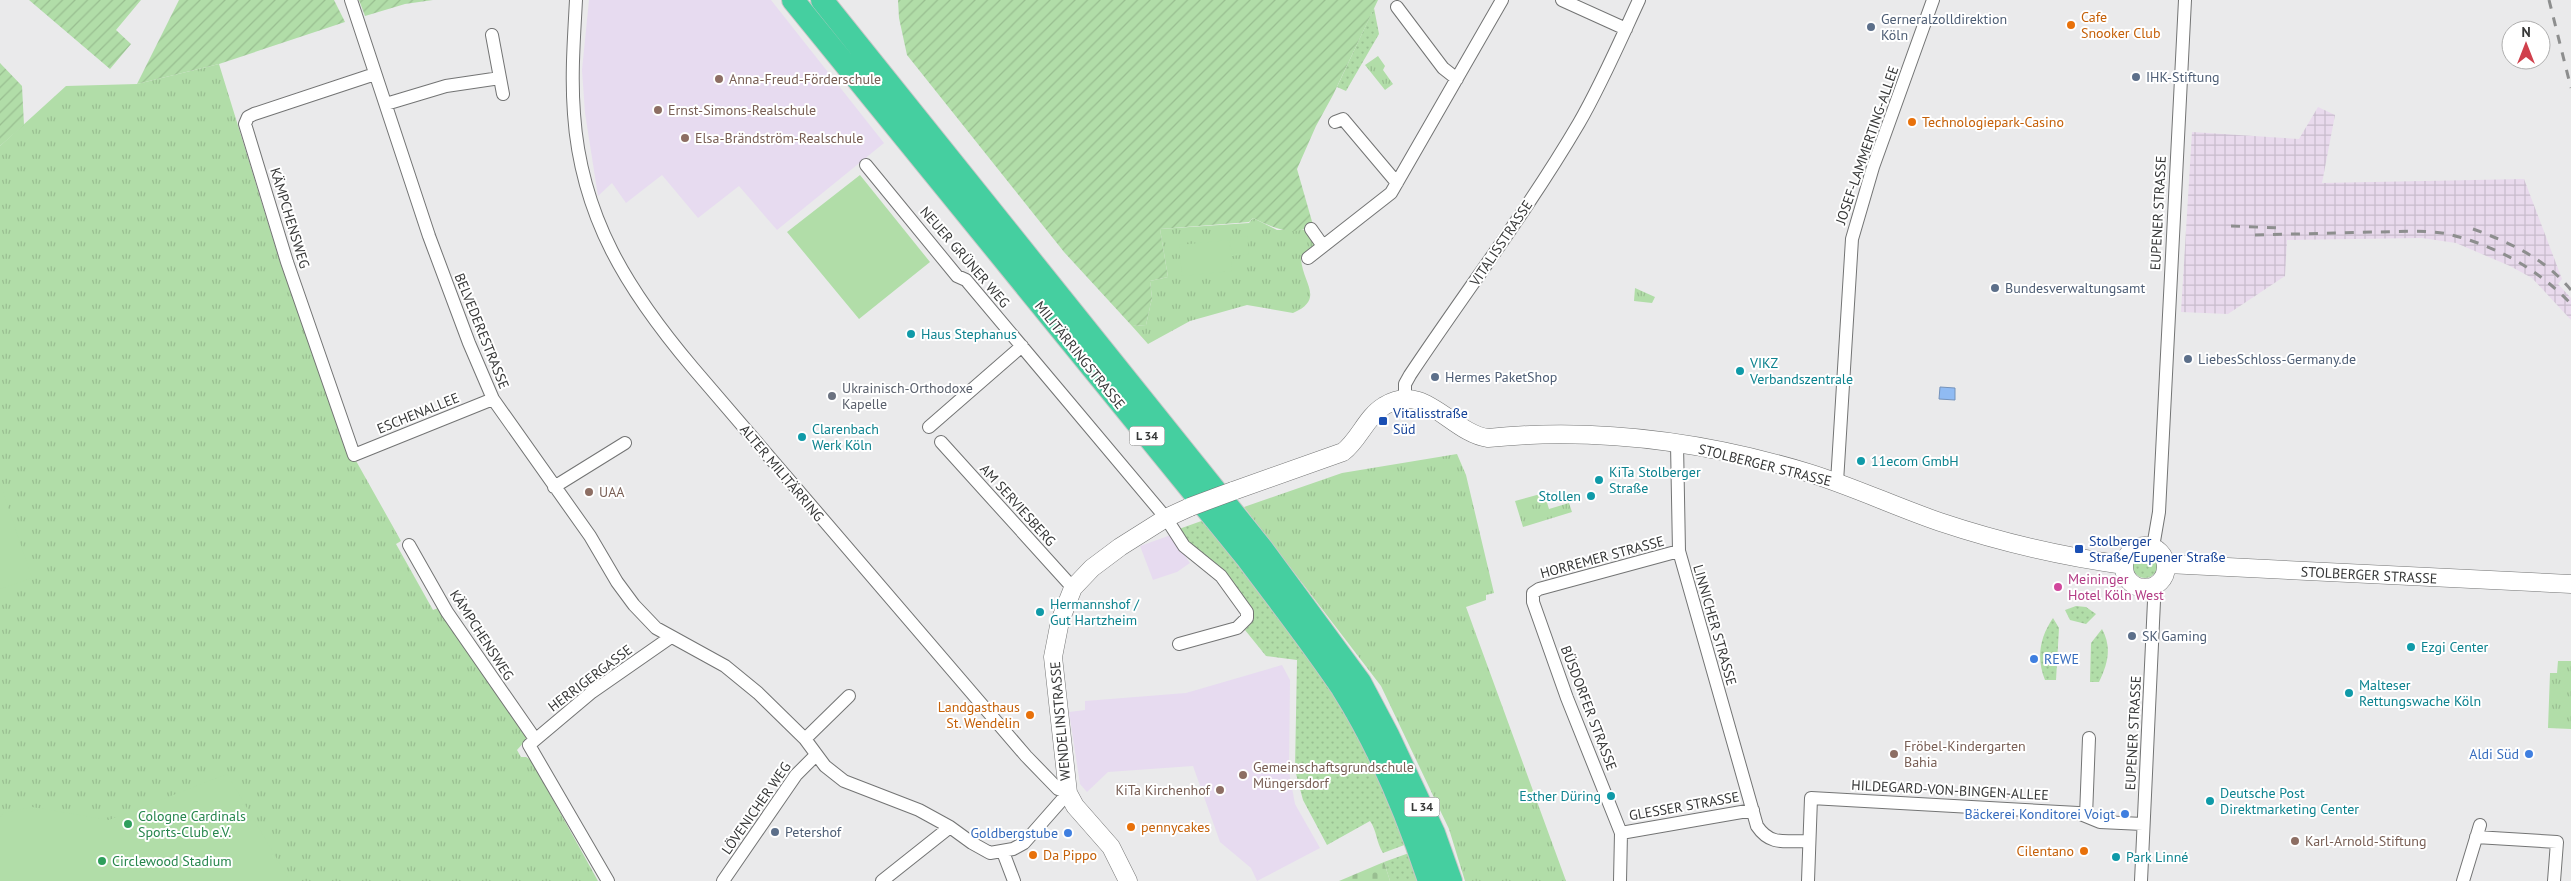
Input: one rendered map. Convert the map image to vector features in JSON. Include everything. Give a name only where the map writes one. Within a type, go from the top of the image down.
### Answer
[{"type":"highway","name":"MILITÄRRINGSTRASSE","points":[[793,0],[1246,557],[1291,616],[1342,689],[1388,772],[1429,881]]},
{"type":"highway","name":"MILITÄRRINGSTRASSE","points":[[822,0],[1257,543],[1360,682],[1388,735],[1434,833],[1451,881]]},
{"type":"highway","name":"L 34","points":[[839,0],[852,20],[859,47]]},
{"type":"street","name":"BELVEDERESTRASSE","points":[[351,0],[432,244],[469,343],[493,399],[590,536],[622,590],[656,628],[670,638],[725,666],[781,714],[805,739],[825,766],[844,780],[919,810],[950,827],[990,853],[1004,852]]},
{"type":"street","name":"ALTER MILITÄRRING","points":[[576,0],[572,82],[579,159],[602,233],[609,249],[630,284],[668,339],[829,529],[1032,762],[1058,789],[1068,792],[1075,806],[1111,847],[1128,881]]},
{"type":"street","points":[[1308,258],[1382,202],[1397,182],[1502,0]]},
{"type":"street","points":[[1562,0],[1626,29]]},
{"type":"street","name":"VITALISSTRASSE","points":[[1405,398],[1405,384],[1410,375],[1521,214],[1579,123],[1639,0]]},
{"type":"street","name":"JOSEF-LAMMERTING-ALLEE","points":[[1837,482],[1852,240],[1871,175],[1933,0]]},
{"type":"street","name":"EUPENER STRASSE","points":[[2153,546],[2159,512],[2185,0]]},
{"type":"street","points":[[1397,6],[1446,71],[1457,79]]},
{"type":"street","points":[[492,35],[503,94]]},
{"type":"street","name":"KÄMPCHENSWEG","points":[[354,455],[287,262],[245,124],[248,117],[254,114],[375,74]]},
{"type":"street","points":[[386,104],[446,86],[500,78]]},
{"type":"street","points":[[1335,122],[1343,119],[1397,182]]},
{"type":"street","name":"NEUER GRÜNER WEG","points":[[866,165],[957,276],[966,280],[1166,518]]},
{"type":"street","points":[[1310,229],[1323,246]]},
{"type":"street","points":[[929,428],[1022,346]]},
{"type":"street","name":"WENDELINSTRASSE","points":[[1004,852],[1024,843],[1068,792],[1053,657],[1060,621],[1073,588],[1092,568],[1120,546],[1166,518],[1233,491],[1344,451],[1354,442],[1382,407],[1405,398]]},
{"type":"street","name":"STOLBERGER STRASSE","points":[[1405,398],[1421,400],[1476,436],[1575,434],[1638,438],[1677,444],[1777,464],[1837,482],[1938,522],[2025,549],[2124,565]]},
{"type":"street","name":"ESCHENALLEE","points":[[354,455],[493,399]]},
{"type":"street","name":"AM SERVIESBERG","points":[[941,442],[1073,588]]},
{"type":"street","points":[[554,487],[625,443]]},
{"type":"street","name":"LINNICHER STRASSE","points":[[1677,444],[1679,551],[1757,826],[1765,837],[1772,840],[1810,841]]},
{"type":"street","points":[[1166,518],[1184,546],[1221,576],[1247,612],[1247,618],[1237,628],[1179,644]]},
{"type":"street","name":"KÄMPCHENSWEG","points":[[409,545],[447,612],[532,742],[608,881]]},
{"type":"street","points":[[2138,546],[2153,546],[2160,550],[2167,564],[2162,580],[2152,586],[2138,587],[2131,583],[2125,573],[2124,565],[2130,551],[2138,546]]},
{"type":"street","name":"HORREMER STRASSE","points":[[1533,593],[1539,589],[1679,551]]},
{"type":"street","name":"STOLBERGER STRASSE","points":[[2167,564],[2571,584]]},
{"type":"street","name":"EUPENER STRASSE","points":[[2141,881],[2154,601],[2152,586]]},
{"type":"street","name":"BÜSDORFER STRASSE","points":[[1533,593],[1533,602],[1568,698],[1622,833]]},
{"type":"street","name":"HERRIGERGASSE","points":[[532,742],[592,692],[670,638]]},
{"type":"street","points":[[805,739],[850,696]]},
{"type":"street","points":[[2086,816],[2090,738]]},
{"type":"street","name":"LÖVENICHER WEG","points":[[723,881],[796,774],[816,755]]},
{"type":"street","name":"HILDEGARD-VON-BINGEN-ALLEE","points":[[1810,841],[1811,798],[2044,810],[2078,813],[2100,822],[2143,824]]},
{"type":"street","name":"GLESSER STRASSE","points":[[1622,833],[1753,810]]},
{"type":"street","points":[[882,881],[950,827]]},
{"type":"street","points":[[2463,881],[2478,831],[2556,842],[2554,881]]},
{"type":"street","points":[[1620,881],[1622,833]]},
{"type":"street","points":[[1808,881],[1810,841]]},
{"type":"street","points":[[1004,852],[1014,881]]},
{"type":"shaded area","points":[[589,0],[771,0],[884,143],[777,230],[739,186],[698,218],[662,175],[626,203],[612,183],[598,196],[585,113],[582,70]]},
{"type":"shaded area","points":[[2318,107],[2335,115],[2322,183],[2524,179],[2562,279],[2558,284],[2571,298],[2571,320],[2532,278],[2510,266],[2456,243],[2422,238],[2287,240],[2285,276],[2228,314],[2181,312],[2192,132],[2299,139]]},
{"type":"shaded area","points":[[1171,535],[1190,563],[1177,572],[1153,580],[1140,546]]},
{"type":"shaded area","name":"Gemeinschaftsgrundschule Müngersdorf","points":[[1282,665],[1290,680],[1289,772],[1295,804],[1320,848],[1257,881],[1251,868],[1220,842],[1193,766],[1108,772],[1087,792],[1080,784],[1069,712],[1085,710],[1085,701],[1186,693]]},
{"type":"green space","points":[[29,0],[141,0],[116,30],[131,44],[110,69]]},
{"type":"green space","points":[[179,0],[334,0],[345,22],[219,64],[137,84]]},
{"type":"green space","points":[[359,0],[433,0],[405,4],[365,16]]},
{"type":"green space","points":[[898,0],[1378,0],[1297,169],[1313,225],[1298,231],[1290,231],[1275,228],[1253,218],[1249,222],[1160,229],[1168,277],[1150,281],[1152,298],[1146,325],[1132,326],[1064,252],[907,55],[899,18]]},
{"type":"green space","points":[[1374,8],[1379,34],[1346,91],[1337,87]]},
{"type":"green space","points":[[1378,56],[1385,66],[1383,70],[1393,84],[1385,90],[1365,65]]},
{"type":"green space","points":[[0,63],[22,86],[24,125],[0,146]]},
{"type":"green space","points":[[219,64],[281,265],[346,443],[401,541],[396,544],[433,610],[441,607],[526,734],[526,740],[517,750],[521,757],[531,760],[598,881],[0,881],[0,146],[66,86],[137,84]]},
{"type":"green space","points":[[860,175],[930,262],[859,319],[787,232]]},
{"type":"green space","points":[[1253,218],[1277,230],[1306,230],[1315,242],[1314,250],[1301,259],[1310,290],[1308,302],[1303,308],[1293,313],[1247,305],[1190,321],[1148,344],[1132,326],[1146,325],[1152,298],[1150,281],[1168,277],[1160,229],[1249,223]]},
{"type":"green space","points":[[1247,236],[1249,254],[1232,256],[1230,238]]},
{"type":"green space","points":[[1229,240],[1232,271],[1182,276],[1179,245]]},
{"type":"green space","points":[[1635,288],[1655,297],[1652,303],[1634,301]]},
{"type":"green space","points":[[1457,454],[1466,475],[1494,593],[1486,595],[1486,600],[1466,607],[1566,881],[1465,881],[1449,829],[1381,686],[1244,507],[1342,473]]},
{"type":"green space","points":[[0,483],[32,578],[0,589]]},
{"type":"green space","points":[[1544,493],[1549,509],[1569,503],[1572,512],[1523,527],[1515,501]]},
{"type":"green space","points":[[1207,519],[1337,696],[1374,765],[1407,844],[1383,853],[1370,821],[1327,845],[1303,800],[1295,770],[1297,660],[1266,656],[1245,630],[1252,621],[1251,611],[1188,543],[1179,529]]},
{"type":"green space","points":[[2145,554],[2154,557],[2157,566],[2154,575],[2145,578],[2136,575],[2133,566],[2136,557]]},
{"type":"green space","points":[[2076,606],[2086,607],[2096,614],[2086,624],[2070,620],[2065,610]]},
{"type":"green space","points":[[2053,618],[2059,628],[2056,680],[2045,680],[2040,656],[2042,640]]},
{"type":"green space","points":[[2102,629],[2107,642],[2107,662],[2099,682],[2090,682],[2091,643]]},
{"type":"green space","points":[[2558,661],[2571,661],[2571,729],[2548,728],[2550,673],[2557,673]]},
{"type":"green space","name":"Cologne Cardinals Sports-Club e.V.","points":[[227,774],[290,881],[0,881],[0,818],[3,813],[32,807],[109,820]]},
{"type":"green space","points":[[1409,853],[1419,881],[1390,881],[1384,862]]},
{"type":"green space","points":[[1384,862],[1390,881],[1339,881]]},
{"type":"water","points":[[1940,387],[1955,388],[1955,400],[1939,399]]},
{"type":"railway","points":[[2549,0],[2571,88]]},
{"type":"railway","points":[[2231,226],[2279,228]]},
{"type":"railway","points":[[2473,229],[2514,246],[2538,260],[2571,290]]},
{"type":"railway","points":[[2255,235],[2414,231],[2452,235],[2485,246],[2516,261],[2545,280],[2571,304]]},
{"type":"place","name":"Cafe Snooker Club","points":[[2071,25]]},
{"type":"place","name":"Gerneralzolldirektion Köln","points":[[1871,27]]},
{"type":"place","name":"IHK-Stiftung","points":[[2136,77]]},
{"type":"place","name":"Anna-Freud-Förderschule","points":[[719,79]]},
{"type":"place","name":"Ernst-Simons-Realschule","points":[[658,110]]},
{"type":"place","name":"Technologiepark-Casino","points":[[1912,122]]},
{"type":"place","name":"Elsa-Brändström-Realschule","points":[[685,138]]},
{"type":"place","name":"Bundesverwaltungsamt","points":[[1995,288]]},
{"type":"place","name":"Haus Stephanus","points":[[911,334]]},
{"type":"place","name":"LiebesSchloss-Germany.de","points":[[2188,359]]},
{"type":"place","name":"VIKZ Verbandszentrale","points":[[1740,371]]},
{"type":"place","name":"Hermes PaketShop","points":[[1435,377]]},
{"type":"place","name":"Ukrainisch-Orthodoxe Kapelle","points":[[832,396]]},
{"type":"place","name":"Vitalisstraße Süd","points":[[1383,421]]},
{"type":"place","name":"Clarenbach Werk Köln","points":[[802,437]]},
{"type":"place","name":"11ecom GmbH","points":[[1861,461]]},
{"type":"place","name":"KiTa Stolberger Straße","points":[[1599,480]]},
{"type":"place","name":"UAA","points":[[589,492]]},
{"type":"place","name":"Stollen","points":[[1591,496]]},
{"type":"place","name":"Stolberger Straße/Eupener Straße","points":[[2079,549]]},
{"type":"place","name":"Meininger Hotel Köln West","points":[[2058,587]]},
{"type":"place","name":"Hermannshof / Gut Hartzheim","points":[[1040,612]]},
{"type":"place","name":"SK Gaming","points":[[2132,636]]},
{"type":"place","name":"Ezgi Center","points":[[2411,647]]},
{"type":"place","name":"REWE","points":[[2034,659]]},
{"type":"place","name":"Malteser Rettungswache Köln","points":[[2349,693]]},
{"type":"place","name":"Landgasthaus St. Wendelin","points":[[1030,715]]},
{"type":"place","name":"Fröbel-Kindergarten Bahia","points":[[1894,754]]},
{"type":"place","name":"Aldi Süd","points":[[2529,754]]},
{"type":"place","name":"Gemeinschaftsgrundschule Müngersdorf","points":[[1243,775]]},
{"type":"place","name":"KiTa Kirchenhof","points":[[1220,790]]},
{"type":"place","name":"Esther Düring","points":[[1611,796]]},
{"type":"place","name":"Deutsche Post Direktmarketing Center","points":[[2210,801]]},
{"type":"place","name":"Bäckerei Konditorei Voigt","points":[[2125,814]]},
{"type":"place","name":"Cologne Cardinals Sports-Club e.V.","points":[[128,824]]},
{"type":"place","name":"pennycakes","points":[[1131,827]]},
{"type":"place","name":"Petershof","points":[[775,832]]},
{"type":"place","name":"Goldbergstube","points":[[1068,833]]},
{"type":"place","name":"Karl-Arnold-Stiftung","points":[[2295,841]]},
{"type":"place","name":"Cilentano","points":[[2084,851]]},
{"type":"place","name":"Da Pippo","points":[[1033,855]]},
{"type":"place","name":"Park Linné","points":[[2116,857]]},
{"type":"place","name":"Circlewood Stadium","points":[[102,861]]}]
